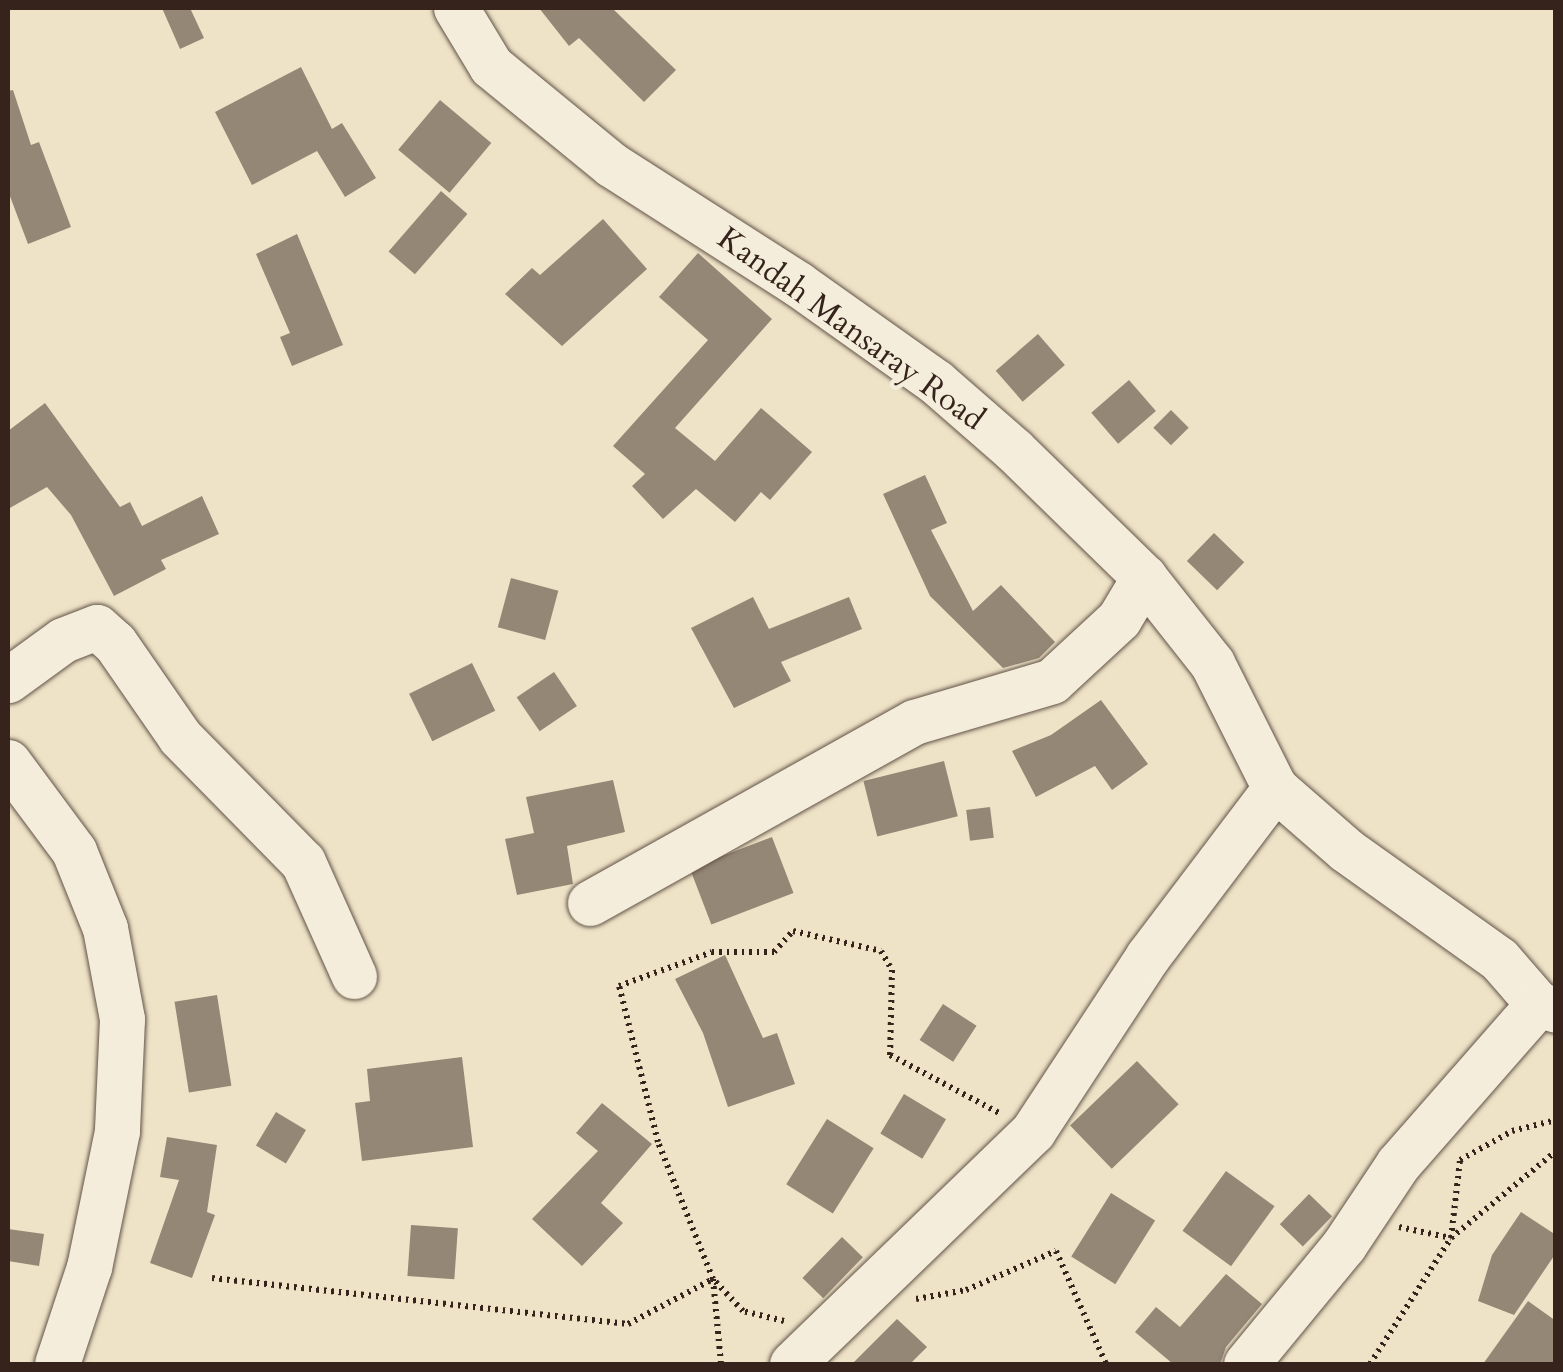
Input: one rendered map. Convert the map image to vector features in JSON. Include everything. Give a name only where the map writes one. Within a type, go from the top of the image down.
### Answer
[{"type":"street","name":"Kandah Mansaray Road","points":[[456,8],[490,66],[612,165],[936,382],[1144,577],[1212,663],[1276,788],[1346,850],[1499,958],[1547,1007]]},
{"type":"street","points":[[590,903],[914,722],[1052,681],[1119,619],[1144,577]]},
{"type":"street","points":[[8,680],[63,640],[97,627],[180,737],[303,862],[354,976]]},
{"type":"street","points":[[8,762],[74,851],[105,928],[122,1019],[117,1131],[89,1267],[56,1364]]},
{"type":"street","points":[[792,1364],[888,1276],[1033,1131],[1148,956],[1276,788]]},
{"type":"street","points":[[1246,1364],[1362,1220],[1398,1164],[1547,1007]]},
{"type":"path","points":[[722,1364],[713,1280],[658,1142],[619,986],[712,952],[774,952],[792,931],[882,951],[892,970],[890,1055],[1033,1131]]},
{"type":"path","points":[[1451,1238],[1460,1160],[1512,1130],[1556,1120]]},
{"type":"path","points":[[1370,1364],[1451,1238],[1556,1150]]},
{"type":"path","points":[[1362,1220],[1451,1238]]},
{"type":"path","points":[[888,1276],[910,1300],[966,1290],[1056,1251],[1106,1364]]},
{"type":"path","points":[[212,1278],[572,1322],[628,1324],[713,1280]]},
{"type":"path","points":[[713,1280],[744,1311],[826,1330]]},
{"type":"building","points":[[162,8],[190,8],[204,38],[180,49]]},
{"type":"building","points":[[539,8],[612,8],[676,70],[644,102],[579,38],[569,46]]},
{"type":"building","points":[[301,67],[332,129],[342,123],[376,178],[345,197],[317,151],[252,185],[215,112]]},
{"type":"building","points":[[13,90],[31,145],[39,142],[71,227],[28,244],[8,191],[8,91]]},
{"type":"building","points":[[440,100],[491,143],[450,193],[398,150]]},
{"type":"building","points":[[441,191],[467,214],[415,274],[389,251]]},
{"type":"building","points":[[603,219],[647,269],[562,346],[505,294],[532,268],[540,275]]},
{"type":"building","points":[[297,234],[343,345],[292,366],[280,337],[290,333],[256,254]]},
{"type":"building","points":[[698,253],[772,319],[675,428],[715,461],[761,408],[812,452],[770,500],[761,492],[735,522],[696,489],[663,519],[632,486],[645,474],[613,446],[708,340],[659,297]]},
{"type":"building","points":[[1038,334],[1065,365],[1023,402],[996,371]]},
{"type":"building","points":[[1129,380],[1156,411],[1118,444],[1091,413]]},
{"type":"building","points":[[45,403],[120,507],[130,502],[142,526],[202,496],[219,534],[161,560],[166,569],[114,596],[71,515],[47,487],[8,509],[8,431]]},
{"type":"building","points":[[1171,410],[1189,428],[1171,445],[1153,428]]},
{"type":"building","points":[[925,475],[947,523],[931,530],[973,611],[1001,585],[1055,642],[1039,658],[1003,668],[930,596],[883,494]]},
{"type":"building","points":[[1214,533],[1244,562],[1217,590],[1187,561]]},
{"type":"building","points":[[511,578],[558,591],[545,640],[498,627]]},
{"type":"building","points":[[753,597],[769,629],[849,597],[862,629],[781,662],[791,681],[734,708],[691,628]]},
{"type":"building","points":[[472,663],[495,711],[432,741],[409,694]]},
{"type":"building","points":[[554,672],[577,706],[540,731],[517,697]]},
{"type":"building","points":[[1101,700],[1148,764],[1112,790],[1095,766],[1036,797],[1012,751],[1051,735]]},
{"type":"building","points":[[944,761],[958,816],[877,836],[863,781]]},
{"type":"building","points":[[613,780],[625,832],[567,846],[573,884],[517,895],[505,839],[534,833],[526,797]]},
{"type":"building","points":[[990,807],[994,838],[970,841],[966,810]]},
{"type":"building","points":[[772,837],[794,893],[711,925],[690,869]]},
{"type":"building","points":[[725,955],[763,1038],[777,1033],[795,1084],[728,1107],[703,1033],[675,979]]},
{"type":"building","points":[[217,995],[231,1086],[189,1093],[175,1002]]},
{"type":"building","points":[[943,1004],[977,1026],[953,1062],[920,1040]]},
{"type":"building","points":[[462,1057],[473,1147],[362,1161],[355,1103],[370,1101],[367,1069]]},
{"type":"building","points":[[1137,1061],[1179,1104],[1112,1169],[1070,1126]]},
{"type":"building","points":[[904,1094],[946,1119],[922,1159],[880,1133]]},
{"type":"building","points":[[602,1103],[652,1144],[601,1203],[623,1223],[582,1266],[532,1219],[598,1151],[576,1133]]},
{"type":"building","points":[[276,1112],[306,1130],[286,1163],[256,1145]]},
{"type":"building","points":[[827,1119],[874,1148],[833,1213],[786,1184]]},
{"type":"building","points":[[167,1137],[217,1145],[207,1212],[215,1215],[192,1278],[150,1263],[179,1180],[160,1177]]},
{"type":"building","points":[[1226,1171],[1275,1206],[1231,1266],[1183,1231]]},
{"type":"building","points":[[1111,1193],[1155,1221],[1115,1284],[1071,1257]]},
{"type":"building","points":[[1309,1194],[1332,1216],[1303,1246],[1280,1224]]},
{"type":"building","points":[[1521,1212],[1556,1235],[1556,1253],[1514,1315],[1478,1301],[1492,1255]]},
{"type":"building","points":[[411,1225],[458,1228],[454,1279],[407,1276]]},
{"type":"building","points":[[8,1229],[44,1234],[39,1266],[8,1261]]},
{"type":"building","points":[[842,1237],[863,1257],[823,1298],[802,1278]]},
{"type":"building","points":[[1226,1274],[1262,1304],[1226,1347],[1220,1364],[1173,1364],[1135,1332],[1156,1307],[1180,1327]]},
{"type":"building","points":[[1528,1301],[1556,1321],[1556,1364],[1483,1364]]},
{"type":"building","points":[[897,1319],[927,1347],[910,1364],[852,1364]]}]
